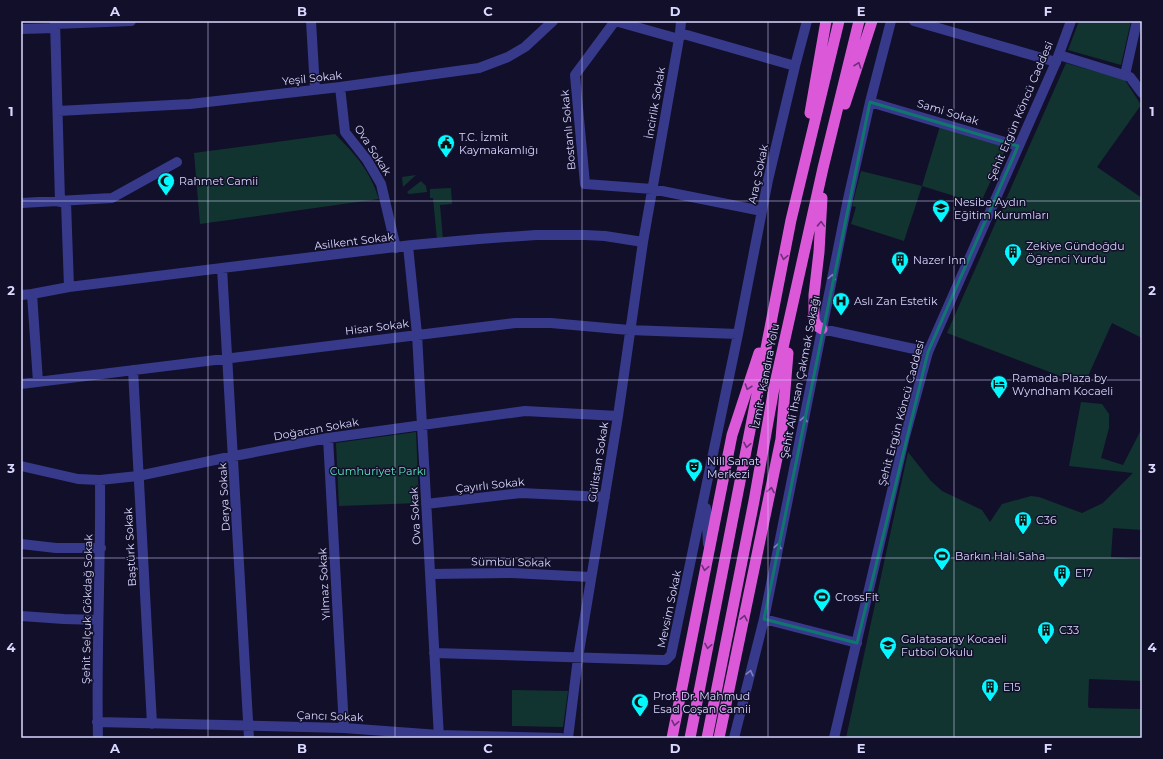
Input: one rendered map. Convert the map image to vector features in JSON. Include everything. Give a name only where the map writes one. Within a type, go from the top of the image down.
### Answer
[{"type":"highway","points":[[804,164],[812,96],[826,21]]},
{"type":"highway","name":"İzmit - Kandıra Yolu","points":[[690,738],[736,498],[804,164],[839,21]]},
{"type":"highway","name":"İzmit - Kandıra Yolu","points":[[707,738],[754,501],[774,388],[823,168],[859,21]]},
{"type":"highway","points":[[822,329],[815,323],[814,311],[820,252],[823,168],[872,21]]},
{"type":"highway","points":[[672,738],[732,435],[774,311]]},
{"type":"highway","points":[[719,738],[781,439],[790,314]]},
{"type":"street","points":[[21,29],[55,24],[131,21]]},
{"type":"street","points":[[311,21],[315,89]]},
{"type":"street","name":"Yeşil Sokak","points":[[58,111],[190,104],[340,87],[479,68],[495,63],[525,47],[553,21]]},
{"type":"street","name":"Bostanlı Sokak","points":[[652,189],[586,184],[575,75],[615,21],[680,36],[794,66]]},
{"type":"street","name":"İncirlik Sokak","points":[[652,189],[680,36],[681,21]]},
{"type":"street","name":"Araç Sokak","points":[[738,334],[762,211],[794,66],[807,21]]},
{"type":"street","name":"Şehit Ali İhsan Çakmak Sokağı","points":[[734,738],[764,619],[848,199],[870,102],[891,21]]},
{"type":"street","points":[[914,21],[1125,74],[1130,77],[1142,93]]},
{"type":"street","name":"Şehit Ergün Köncü Caddesi","points":[[834,738],[904,440],[928,352],[1057,58],[1071,21]]},
{"type":"street","points":[[1125,74],[1137,21]]},
{"type":"street","points":[[55,24],[58,111],[69,287]]},
{"type":"street","name":"Ova Sokak","points":[[340,87],[345,132],[367,160],[381,184],[396,248]]},
{"type":"street","name":"Sami Sokak","points":[[870,102],[1018,146]]},
{"type":"street","points":[[21,203],[63,202],[112,198],[177,162]]},
{"type":"street","points":[[652,189],[762,211]]},
{"type":"street","name":"Gülistan Sokak","points":[[568,738],[578,658],[618,416],[629,330],[652,189]]},
{"type":"street","name":"Asilkent Sokak","points":[[21,295],[69,287],[222,268],[479,239],[536,236],[605,236],[643,242]]},
{"type":"street","name":"Ova Sokak","points":[[408,246],[417,334],[439,736]]},
{"type":"street","name":"Derya Sokak","points":[[222,268],[249,738]]},
{"type":"street","points":[[32,294],[38,382]]},
{"type":"street","name":"Hisar Sokak","points":[[21,384],[515,323],[551,323],[629,330],[738,334]]},
{"type":"street","points":[[822,329],[928,352]]},
{"type":"street","name":"Mevsim Sokak","points":[[434,653],[666,660],[671,655],[738,334]]},
{"type":"street","name":"Baştürk Sokak","points":[[133,370],[152,724]]},
{"type":"street","name":"Doğacan Sokak","points":[[21,466],[78,479],[100,480],[138,476],[328,438],[525,411],[618,416]]},
{"type":"street","name":"Yılmaz Sokak","points":[[328,438],[344,728]]},
{"type":"street","name":"Şehit Selçuk Gökdağ Sokak","points":[[98,738],[98,620],[101,548],[100,480]]},
{"type":"street","name":"Çayırlı Sokak","points":[[426,504],[521,493],[605,497]]},
{"type":"street","points":[[705,494],[709,550]]},
{"type":"street","points":[[21,544],[56,548],[101,548]]},
{"type":"street","name":"Sümbül Sokak","points":[[430,574],[512,573],[591,577]]},
{"type":"street","points":[[21,616],[98,620]]},
{"type":"street","points":[[764,619],[856,643]]},
{"type":"street","name":"Çancı Sokak","points":[[97,722],[344,728],[439,736],[562,738]]},
{"type":"highlighted area","points":[[870,102],[1018,146],[928,352],[857,643],[764,619]]},
{"type":"green space","points":[[1079,21],[1131,21],[1121,65],[1068,50]]},
{"type":"green space","points":[[1066,63],[1125,80],[1141,105],[1097,167],[1142,198],[1142,338],[1112,323],[1084,385],[947,333]]},
{"type":"green space","points":[[940,126],[1007,146],[980,204],[922,186]]},
{"type":"green space","points":[[335,134],[362,164],[379,199],[200,224],[194,153]]},
{"type":"green space","points":[[861,171],[922,186],[904,241],[851,224],[856,207],[852,206]]},
{"type":"green space","points":[[416,175],[403,187],[402,177]]},
{"type":"green space","points":[[421,181],[426,186],[427,192],[409,194],[407,192]]},
{"type":"green space","points":[[451,188],[452,204],[440,205],[443,240],[437,240],[433,198],[430,198],[430,189]]},
{"type":"green space","points":[[1081,402],[1102,404],[1109,414],[1109,428],[1101,458],[1123,465],[1142,428],[1142,530],[1113,528],[1111,557],[1142,559],[1142,681],[1089,679],[1088,706],[1089,708],[1142,709],[1142,738],[846,738],[908,452],[931,481],[942,491],[982,510],[990,522],[1002,504],[1031,496],[1039,497],[1082,513],[1103,503],[1133,473],[1069,466]]},
{"type":"green space","name":"Cumhuriyet Parkı","points":[[416,432],[419,503],[339,506],[336,443]]},
{"type":"green space","points":[[512,690],[568,691],[563,727],[512,726]]},
{"type":"place","name":"T.C. İzmit Kaymakamlığı","points":[[446,158]]},
{"type":"place","name":"Rahmet Camii","points":[[166,196]]},
{"type":"place","name":"Nesibe Aydın Eğitim Kurumları","points":[[941,223]]},
{"type":"place","name":"Zekiye Gündoğdu Öğrenci Yurdu","points":[[1013,267]]},
{"type":"place","name":"Nazer Inn","points":[[900,275]]},
{"type":"place","name":"Aslı Zan Estetik","points":[[841,316]]},
{"type":"place","name":"Ramada Plaza by Wyndham Kocaeli","points":[[999,399]]},
{"type":"place","name":"Nill Sanat Merkezi","points":[[694,482]]},
{"type":"place","name":"C36","points":[[1023,535]]},
{"type":"place","name":"Barkın Halı Saha","points":[[942,571]]},
{"type":"place","name":"E17","points":[[1062,588]]},
{"type":"place","name":"CrossFit","points":[[822,612]]},
{"type":"place","name":"C33","points":[[1046,645]]},
{"type":"place","name":"Galatasaray Kocaeli Futbol Okulu","points":[[888,660]]},
{"type":"place","name":"E15","points":[[990,702]]},
{"type":"place","name":"Prof. Dr. Mahmud Esad Coşan Camii","points":[[640,717]]}]
